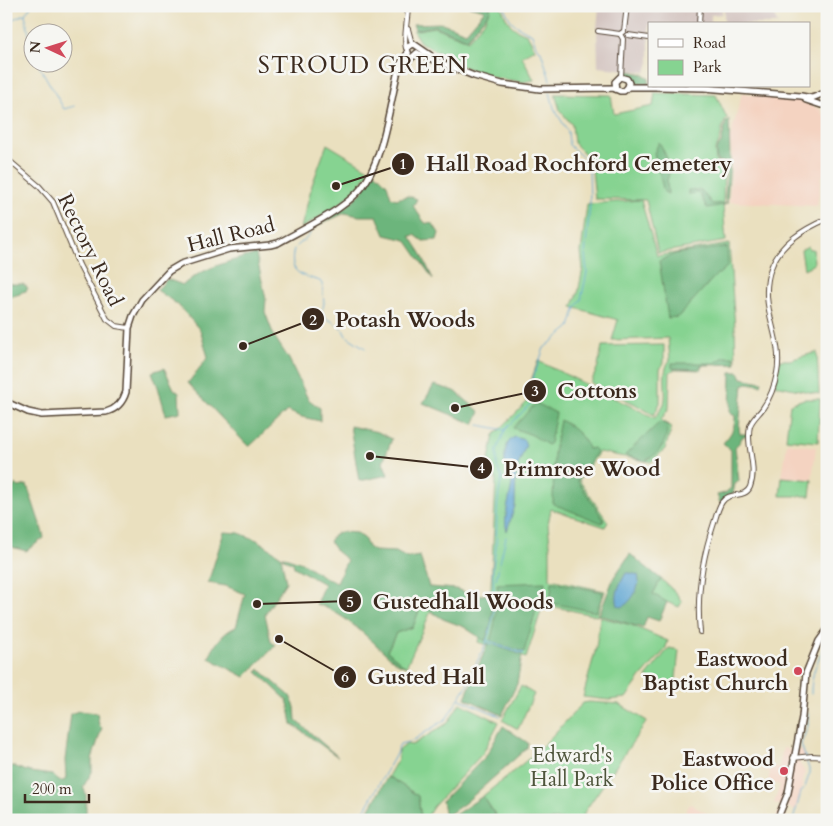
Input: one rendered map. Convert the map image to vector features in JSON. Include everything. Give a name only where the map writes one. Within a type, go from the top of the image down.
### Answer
[{"type":"main road","points":[[411,53],[415,45]]},
{"type":"main road","points":[[411,53],[415,45]]},
{"type":"main road","points":[[415,45],[446,64]]},
{"type":"main road","points":[[411,53],[490,81],[518,86],[540,89],[615,86],[620,91],[624,91],[629,85]]},
{"type":"main road","name":"Hall Road","points":[[129,328],[142,300],[175,267],[229,249],[270,246],[278,243],[351,199],[367,181],[373,169],[378,156],[399,66],[411,53]]},
{"type":"main road","points":[[615,86],[616,80],[621,77],[627,78],[629,85]]},
{"type":"main road","points":[[629,85],[648,87]]},
{"type":"main road","points":[[704,88],[812,98],[826,95]]},
{"type":"main road","points":[[786,95],[820,104],[827,104]]},
{"type":"main road","points":[[819,95],[817,100],[820,104]]},
{"type":"main road","points":[[6,402],[28,412],[42,415],[80,414],[113,410],[124,400],[126,392],[129,328]]},
{"type":"main road","points":[[777,820],[788,793],[802,717],[806,673],[819,641],[827,630]]},
{"type":"street","name":"Hall Road","points":[[408,6],[404,42],[411,53]]},
{"type":"street","points":[[621,77],[625,37],[622,32],[627,6]]},
{"type":"street","points":[[699,22],[700,6]]},
{"type":"street","name":"Hall Road","points":[[407,26],[415,45]]},
{"type":"street","points":[[598,31],[622,32]]},
{"type":"street","points":[[625,37],[648,38]]},
{"type":"street","name":"Rectory Road","points":[[6,158],[39,186],[53,202],[79,265],[107,319],[116,326],[129,328]]},
{"type":"street","points":[[700,632],[697,608],[698,591],[706,546],[722,502],[729,496],[746,493],[750,488],[753,470],[750,426],[765,404],[777,372],[778,356],[767,303],[767,285],[771,269],[780,253],[790,241],[804,230],[827,219]]},
{"type":"street","points":[[793,758],[827,757]]},
{"type":"shaded area","points":[[599,6],[722,6],[722,14],[711,15],[711,22],[648,22],[648,65],[646,72],[598,67],[597,28]]},
{"type":"shaded area","points":[[724,6],[769,6],[777,22],[724,22]]},
{"type":"shaded area","points":[[742,93],[799,100],[822,110],[823,116],[827,110],[827,174],[822,176],[817,206],[729,202],[732,159],[730,139]]},
{"type":"shaded area","points":[[787,443],[816,447],[812,480],[782,477]]},
{"type":"shaded area","points":[[783,748],[801,749],[805,756],[799,763],[805,772],[795,811],[786,806],[782,813],[791,820],[775,820],[781,806],[774,803],[780,785],[768,782],[770,772],[761,770],[761,765],[779,767]]},
{"type":"shaded area","points":[[690,804],[706,813],[717,820],[680,820]]},
{"type":"green space","points":[[469,6],[490,6],[490,11],[467,39],[434,26],[415,30],[413,24],[442,23],[466,32],[485,10]]},
{"type":"green space","points":[[491,6],[501,6],[510,24],[527,34],[535,49],[522,56],[534,80],[523,82],[496,78],[462,66],[420,42],[413,31],[434,27],[468,40],[484,22]]},
{"type":"green space","points":[[624,70],[643,74],[648,77],[648,84],[632,82],[624,76]]},
{"type":"green space","points":[[655,93],[716,95],[727,118],[715,150],[716,162],[724,166],[723,205],[726,241],[658,253],[646,200],[595,199],[591,160],[574,143],[572,125],[560,110],[555,94],[611,95],[614,114],[653,106]]},
{"type":"green space","points":[[729,120],[730,160],[727,204],[725,199],[727,163],[717,161],[716,150],[721,143],[726,122]]},
{"type":"green space","points":[[659,142],[671,166],[667,181],[668,194],[664,192],[654,153]]},
{"type":"green space","points":[[327,144],[370,170],[364,180],[348,197],[301,228],[312,185]]},
{"type":"green space","points":[[375,172],[387,184],[391,197],[396,199],[408,196],[417,199],[413,206],[425,223],[433,224],[439,233],[437,240],[423,241],[415,235],[410,236],[421,253],[433,279],[406,240],[385,235],[377,216],[359,216],[345,213],[314,227],[345,208],[361,193]]},
{"type":"green space","points":[[688,190],[701,190],[712,204],[725,203],[725,205],[707,208],[699,193],[688,194]]},
{"type":"green space","points":[[641,200],[657,256],[729,244],[736,364],[702,365],[700,370],[675,369],[670,372],[669,408],[661,420],[672,427],[665,449],[651,462],[599,452],[579,480],[608,522],[605,527],[551,509],[548,524],[550,579],[605,591],[597,616],[547,605],[542,608],[526,658],[478,642],[491,587],[496,478],[488,464],[494,435],[532,397],[532,378],[538,361],[655,418],[662,408],[665,399],[665,370],[670,360],[668,338],[612,340],[618,320],[572,307],[578,293],[583,268],[581,252],[587,204]]},
{"type":"green space","points":[[808,246],[809,249],[813,249],[814,264],[804,269],[801,250]]},
{"type":"green space","points":[[727,247],[728,266],[717,274],[678,317],[668,318],[659,261],[675,254]]},
{"type":"green space","points":[[256,254],[266,299],[265,312],[274,336],[289,359],[308,399],[320,408],[320,421],[287,411],[248,446],[188,383],[208,357],[200,330],[178,305],[157,290],[167,279],[183,285],[208,269]]},
{"type":"green space","points":[[6,281],[11,284],[23,284],[28,288],[20,294],[6,298]]},
{"type":"green space","points":[[664,345],[664,363],[660,369],[660,403],[654,415],[591,383],[598,366],[602,346]]},
{"type":"green space","points":[[817,352],[819,394],[775,385],[780,360],[790,360]]},
{"type":"green space","points":[[724,357],[735,357],[735,364],[701,365],[698,369],[672,368],[672,363],[715,363]]},
{"type":"green space","points":[[164,368],[174,389],[179,393],[180,412],[166,415],[152,372]]},
{"type":"green space","points":[[731,372],[739,372],[742,378],[762,382],[761,385],[747,383],[743,385],[739,428],[740,434],[748,434],[748,436],[742,437],[735,447],[739,481],[735,484],[733,494],[728,495],[720,503],[717,495],[725,493],[731,488],[731,450],[723,443],[732,431],[735,421],[735,416],[730,413]]},
{"type":"green space","points":[[434,385],[455,391],[480,412],[474,424],[423,403]]},
{"type":"green space","points":[[804,399],[820,399],[818,442],[786,439],[790,404]]},
{"type":"green space","points":[[536,403],[556,413],[548,445],[532,435],[513,428]]},
{"type":"green space","points":[[560,420],[581,436],[588,449],[593,448],[597,452],[577,480],[604,520],[602,523],[553,504],[554,452]]},
{"type":"green space","points":[[660,422],[668,425],[662,447],[655,455],[645,461],[625,455]]},
{"type":"green space","points":[[350,426],[378,432],[392,439],[383,462],[388,475],[359,481]]},
{"type":"green space","points":[[782,477],[812,480],[810,496],[780,496]]},
{"type":"green space","points":[[15,484],[19,487],[27,485],[44,538],[26,551],[8,546],[11,493]]},
{"type":"green space","points":[[224,532],[239,533],[257,540],[281,556],[286,582],[265,614],[271,642],[276,645],[245,677],[209,658],[213,648],[227,632],[236,627],[245,594],[226,586],[208,583]]},
{"type":"green space","points":[[336,533],[356,533],[364,538],[368,547],[374,551],[396,552],[407,558],[420,556],[429,587],[456,589],[481,595],[494,593],[491,625],[485,641],[464,627],[443,619],[421,605],[413,627],[396,633],[387,651],[406,667],[397,663],[339,615],[316,604],[324,584],[294,567],[293,563],[282,556],[303,563],[327,579],[337,582],[347,560],[336,551],[329,541]]},
{"type":"green space","points":[[630,554],[661,579],[653,594],[667,602],[659,621],[647,617],[643,628],[599,615],[614,577]]},
{"type":"green space","points":[[661,579],[676,593],[682,602],[679,607],[654,597],[653,594]]},
{"type":"green space","points":[[545,582],[543,601],[538,604],[524,652],[490,641],[498,597],[497,584]]},
{"type":"green space","points":[[552,582],[603,592],[596,612],[551,603]]},
{"type":"green space","points":[[421,605],[431,611],[406,667],[387,651],[396,633],[413,627]]},
{"type":"green space","points":[[600,617],[631,625],[668,641],[665,650],[641,677],[626,698],[609,700],[583,697],[596,648]]},
{"type":"green space","points":[[488,643],[522,655],[517,684],[502,715],[465,698]]},
{"type":"green space","points":[[669,648],[679,650],[675,688],[663,686],[646,677]]},
{"type":"green space","points":[[259,669],[290,696],[295,707],[296,720],[338,757],[292,724],[287,700],[257,672]]},
{"type":"green space","points":[[521,686],[534,694],[518,729],[502,720]]},
{"type":"green space","points":[[460,703],[499,722],[483,753],[433,807],[425,820],[421,820],[418,796],[391,778],[387,778],[398,759],[398,751],[407,744],[412,745],[448,723]]},
{"type":"green space","name":"Edward's Hall Park","points":[[583,703],[619,704],[647,721],[583,814],[590,820],[499,820],[483,796],[538,751]]},
{"type":"green space","points":[[78,711],[97,713],[99,725],[102,728],[92,759],[92,772],[83,787],[86,794],[86,820],[6,820],[6,764],[30,772],[52,775],[59,781],[64,781],[66,778],[65,760],[71,714]]},
{"type":"green space","points":[[503,726],[528,743],[527,748],[465,803],[445,817],[442,801],[486,756]]},
{"type":"green space","points":[[387,778],[391,778],[418,796],[421,820],[379,820],[367,814]]},
{"type":"green space","points":[[483,796],[498,820],[447,820]]},
{"type":"water","points":[[515,437],[524,440],[526,445],[516,471],[515,506],[507,531],[506,514],[512,482],[506,467],[505,454],[507,445]]},
{"type":"water","points":[[626,573],[638,575],[639,579],[632,598],[622,607],[618,606],[617,593]]},
{"type":"waterway","points":[[6,22],[25,14],[31,6]]},
{"type":"waterway","points":[[504,6],[508,17],[514,24],[532,34],[536,46],[541,51],[550,80]]},
{"type":"waterway","points":[[25,14],[27,22]]},
{"type":"waterway","points":[[43,72],[64,109],[75,106]]},
{"type":"waterway","points":[[354,820],[364,811],[400,744],[412,741],[446,719],[468,684],[468,679],[484,647],[493,620],[493,569],[498,503],[502,478],[497,467],[497,450],[505,430],[533,401],[535,389],[533,378],[544,348],[570,327],[576,307],[581,300],[587,272],[585,255],[590,204],[589,163],[569,145],[568,132],[554,108],[550,92]]},
{"type":"waterway","points":[[297,246],[309,236],[310,232]]},
{"type":"waterway","points":[[294,249],[293,263],[297,272],[320,281],[322,284],[323,308]]},
{"type":"waterway","points":[[322,310],[324,317],[333,322]]},
{"type":"waterway","points":[[335,324],[342,328],[346,336]]},
{"type":"waterway","points":[[348,337],[365,348]]},
{"type":"waterway","points":[[479,425],[505,430]]},
{"type":"waterway","points":[[496,579],[506,537]]},
{"type":"waterway","points":[[487,597],[496,598]]},
{"type":"waterway","points":[[487,640],[524,653]]},
{"type":"waterway","points":[[486,642],[523,654]]},
{"type":"waterway","points":[[811,694],[815,667],[827,643]]},
{"type":"waterway","points":[[460,699],[500,716]]},
{"type":"waterway","points":[[793,820],[801,792],[809,775],[801,744],[808,726],[808,713]]},
{"type":"waterway","points":[[364,813],[377,820]]},
{"type":"place","name":"Hall Road Rochford Cemetery","points":[[336,186]]},
{"type":"place","name":"Potash Woods","points":[[243,346]]},
{"type":"place","name":"Cottons","points":[[455,408]]},
{"type":"place","name":"Primrose Wood","points":[[370,456]]},
{"type":"place","name":"Gustedhall Woods","points":[[257,604]]},
{"type":"place","name":"Gusted Hall","points":[[279,639]]},
{"type":"place","name":"Eastwood Baptist Church","points":[[798,671]]},
{"type":"place","name":"Eastwood Police Office","points":[[784,771]]},
{"type":"district","name":"STROUD GREEN","points":[[363,65]]}]
